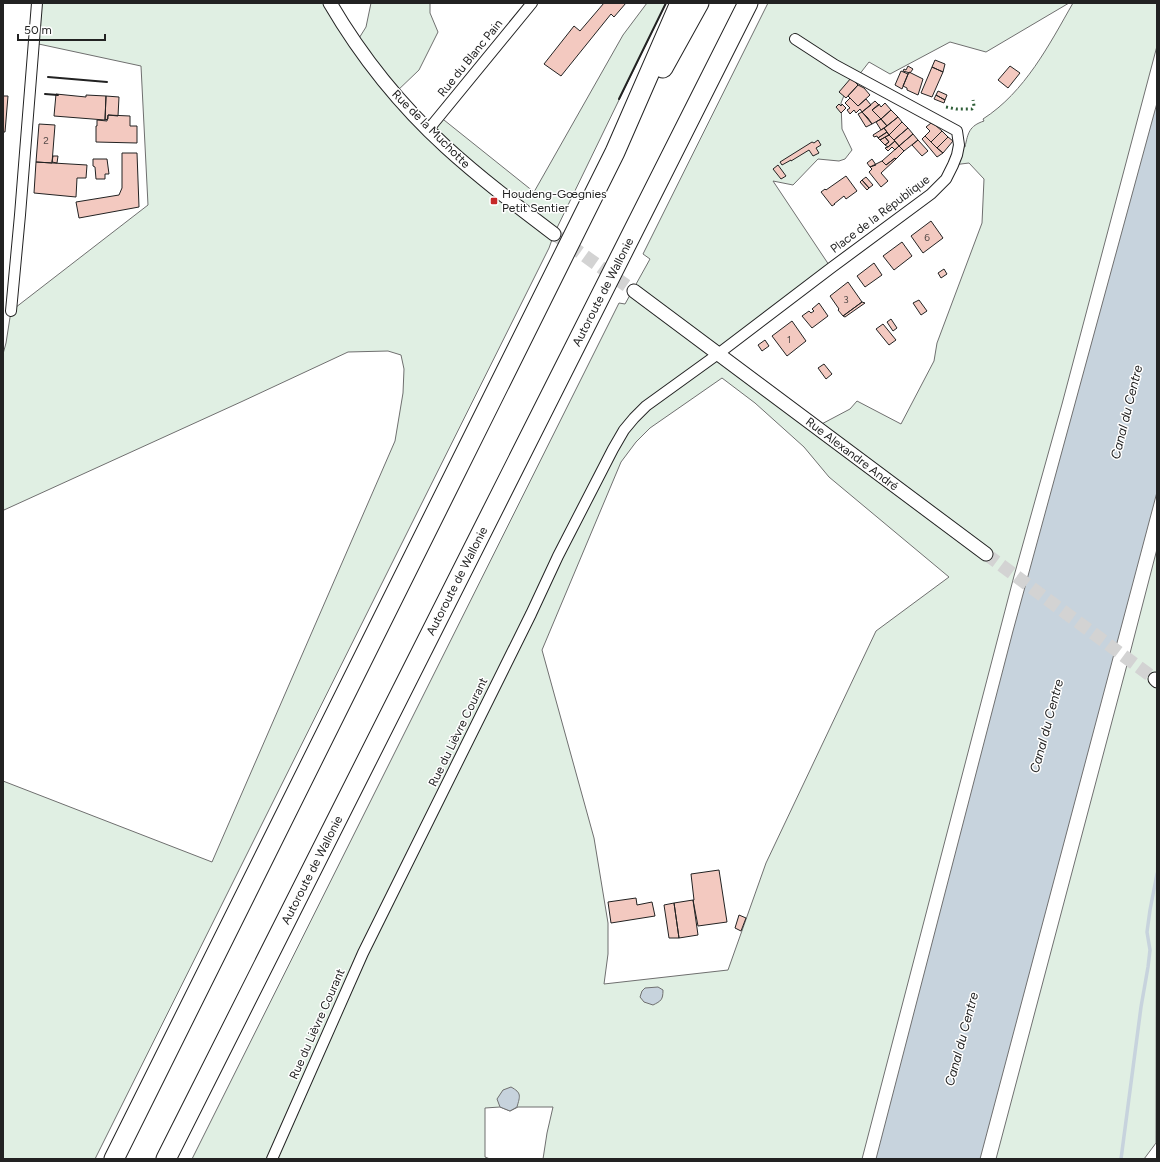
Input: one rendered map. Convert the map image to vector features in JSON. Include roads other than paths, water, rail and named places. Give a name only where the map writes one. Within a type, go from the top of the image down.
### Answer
[{"type":"highway","points":[[114,1159],[615,152],[680,3]]},
{"type":"highway","points":[[615,152],[699,3]]},
{"type":"highway","name":"Autoroute de Wallonie","points":[[166,1159],[748,3]]},
{"type":"street","points":[[10,311],[21,207],[37,3]]},
{"type":"street","name":"Rue de la Muchotte","points":[[330,3],[348,32],[376,71],[428,130],[518,208],[554,234]]},
{"type":"street","name":"Rue du Blanc Pain","points":[[428,130],[532,3]]},
{"type":"street","name":"Place de la République","points":[[718,354],[931,194],[946,179],[958,155],[959,144],[957,131],[835,65],[795,39]]},
{"type":"street","points":[[634,291],[718,354]]},
{"type":"street","name":"Rue Alexandre André","points":[[718,354],[986,554]]},
{"type":"street","name":"Rue du Lièvre Courant","points":[[272,1159],[363,953],[612,449],[624,430],[646,406],[718,354]]},
{"type":"water","name":"Canal du Centre","points":[[1157,103],[1157,492],[980,1159],[876,1159],[1013,631]]},
{"type":"water","points":[[658,987],[663,990],[663,996],[656,1004],[653,1005],[644,1002],[640,997],[645,988]]},
{"type":"water","points":[[511,1087],[519,1093],[519,1097],[517,1107],[510,1111],[500,1107],[497,1099],[503,1090]]},
{"type":"waterway","points":[[1121,1159],[1141,1007],[1148,967],[1150,950],[1147,932],[1157,874]]},
{"type":"tunnel","points":[[554,234],[634,291]]},
{"type":"tunnel","points":[[986,554],[1155,679]]},
{"type":"place","name":"Houdeng-Gœgnies Petit Sentier","points":[[494,201]]}]
